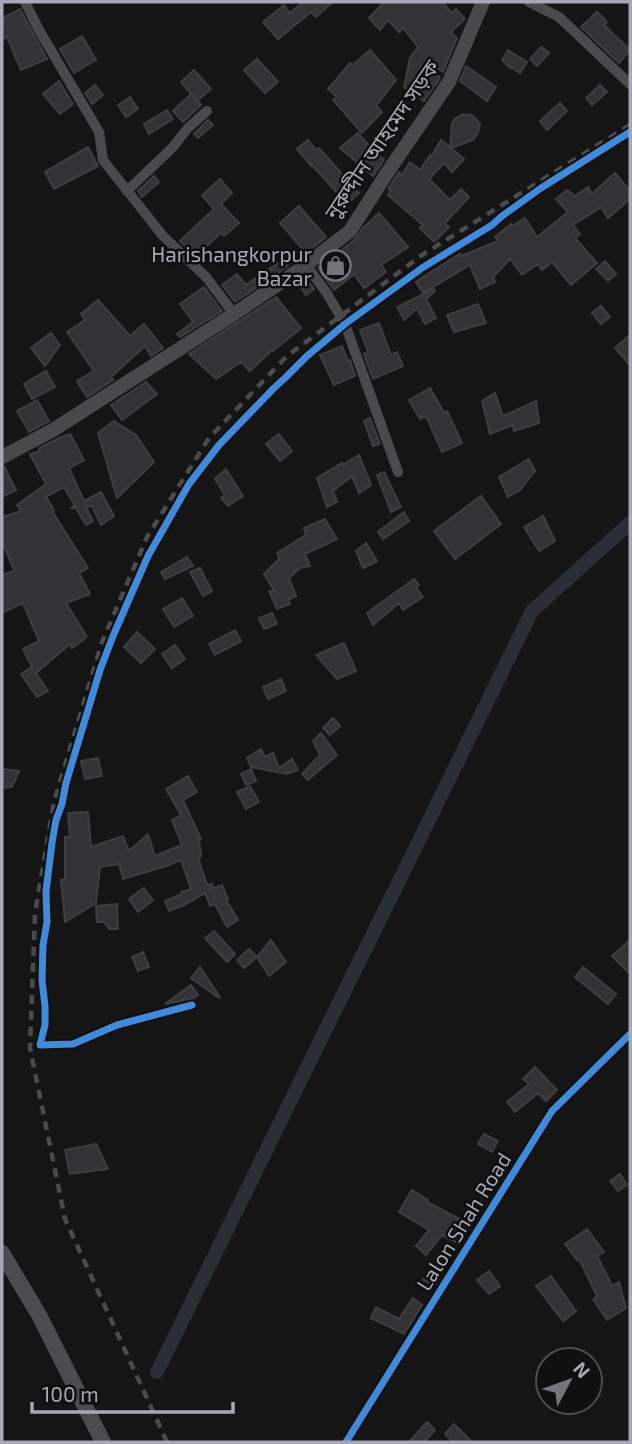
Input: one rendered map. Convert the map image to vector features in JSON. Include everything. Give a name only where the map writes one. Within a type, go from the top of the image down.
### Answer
[{"type":"main road","name":"নুরুদ্দীন আহমেদ সড়ক","points":[[2,457],[52,430],[234,314],[350,231],[449,82],[484,2]]},
{"type":"main road","points":[[2,1253],[39,1315],[103,1442]]},
{"type":"street","points":[[24,2],[99,132],[103,160],[163,236],[206,277],[234,314]]},
{"type":"street","points":[[528,2],[559,17],[630,84]]},
{"type":"street","points":[[127,191],[207,111]]},
{"type":"street","points":[[192,1004],[117,1025],[73,1044],[40,1045],[45,1016],[42,980],[47,891],[57,820],[107,651],[148,556],[189,484],[234,429],[307,356],[345,324],[422,268],[492,225],[530,196],[630,132]]},
{"type":"street","points":[[306,265],[345,324],[398,472]]},
{"type":"street","name":"Lalon Shah Road","points":[[346,1442],[552,1111],[630,1034]]},
{"type":"building","points":[[303,2],[333,2],[316,17],[311,12],[278,39],[263,22],[284,5],[290,13]]},
{"type":"building","points":[[384,2],[442,2],[452,13],[456,9],[465,19],[451,32],[457,38],[443,72],[428,64],[440,78],[424,101],[404,87],[410,58],[418,47],[403,28],[399,32],[388,20],[380,30],[369,18]]},
{"type":"building","points":[[20,9],[47,59],[21,70],[7,37],[2,39],[2,18]]},
{"type":"building","points":[[597,12],[607,22],[604,25],[630,50],[619,63],[581,27]]},
{"type":"building","points":[[82,36],[96,60],[74,73],[60,49]]},
{"type":"building","points":[[541,47],[549,53],[537,66],[530,59]]},
{"type":"building","points":[[370,50],[396,80],[376,106],[382,112],[362,133],[333,100],[337,97],[328,89],[350,63],[353,65]]},
{"type":"building","points":[[508,50],[527,62],[520,73],[502,60]]},
{"type":"building","points":[[257,59],[278,82],[265,93],[244,70]]},
{"type":"building","points":[[466,66],[496,87],[487,101],[460,81]]},
{"type":"building","points":[[194,70],[211,89],[197,101],[181,82]]},
{"type":"building","points":[[59,81],[73,104],[60,114],[43,94]]},
{"type":"building","points":[[95,85],[103,95],[92,104],[85,93]]},
{"type":"building","points":[[600,85],[607,92],[592,105],[586,98]]},
{"type":"building","points":[[191,94],[201,105],[183,122],[173,111]]},
{"type":"building","points":[[130,97],[138,109],[126,117],[118,105]]},
{"type":"building","points":[[560,103],[567,111],[547,130],[540,121]]},
{"type":"building","points":[[167,110],[173,119],[149,134],[144,124]]},
{"type":"building","points":[[462,114],[471,115],[480,124],[478,133],[473,140],[451,148],[464,159],[452,172],[444,163],[429,179],[450,200],[461,189],[469,197],[445,223],[449,227],[434,242],[420,228],[423,225],[388,195],[391,191],[388,189],[399,172],[402,175],[410,162],[420,170],[441,140],[450,147],[452,124]]},
{"type":"building","points":[[208,120],[213,125],[198,138],[194,134]]},
{"type":"building","points":[[358,133],[384,160],[373,176],[340,148]]},
{"type":"building","points":[[308,140],[316,150],[319,148],[359,193],[347,204],[297,149]]},
{"type":"building","points":[[88,147],[98,166],[54,189],[45,172]]},
{"type":"building","points":[[615,173],[630,191],[630,199],[608,218],[601,207],[573,225],[580,234],[575,238],[597,263],[571,285],[552,262],[542,270],[538,264],[522,275],[510,259],[493,277],[495,282],[480,289],[470,265],[423,293],[416,282],[460,254],[461,256],[498,241],[495,237],[511,224],[512,226],[525,218],[537,237],[568,212],[556,199],[567,190],[575,196],[588,187],[592,194]]},
{"type":"building","points":[[154,176],[159,182],[142,197],[138,191]]},
{"type":"building","points":[[220,179],[232,193],[221,204],[239,223],[224,236],[221,233],[196,256],[180,241],[214,209],[202,195]]},
{"type":"building","points":[[299,206],[326,237],[306,253],[280,223]]},
{"type":"building","points":[[379,213],[408,247],[381,265],[386,272],[364,288],[354,274],[334,290],[318,268],[353,241]]},
{"type":"building","points":[[284,259],[288,266],[235,302],[222,285],[237,274],[246,285]]},
{"type":"building","points":[[605,261],[616,274],[608,281],[596,269]]},
{"type":"building","points":[[306,278],[314,289],[306,295],[301,288]]},
{"type":"building","points":[[204,287],[222,311],[180,337],[177,334],[193,322],[180,304]]},
{"type":"building","points":[[434,289],[426,299],[436,318],[425,324],[417,308],[404,320],[397,307]]},
{"type":"building","points":[[276,297],[301,328],[250,371],[241,362],[216,379],[189,354]]},
{"type":"building","points":[[98,300],[130,336],[144,324],[163,348],[151,356],[145,346],[111,377],[113,380],[87,397],[77,381],[94,371],[67,332],[85,320],[81,314]]},
{"type":"building","points":[[478,304],[486,323],[454,332],[447,315]]},
{"type":"building","points":[[601,306],[610,317],[601,324],[592,313]]},
{"type":"building","points":[[379,323],[391,355],[397,352],[403,366],[373,379],[364,354],[368,352],[360,330]]},
{"type":"building","points":[[51,333],[60,345],[45,366],[31,348]]},
{"type":"building","points":[[630,335],[630,365],[615,348]]},
{"type":"building","points":[[342,346],[355,376],[334,385],[320,355]]},
{"type":"building","points":[[46,371],[55,387],[32,399],[24,384]]},
{"type":"building","points":[[146,382],[157,394],[122,420],[111,405]]},
{"type":"building","points":[[430,388],[444,413],[447,411],[462,443],[442,452],[426,416],[420,419],[409,400]]},
{"type":"building","points":[[495,393],[503,416],[536,401],[539,423],[514,431],[513,425],[490,434],[482,401]]},
{"type":"building","points":[[37,400],[49,421],[29,432],[17,411]]},
{"type":"building","points":[[370,418],[380,444],[373,446],[364,421]]},
{"type":"building","points":[[114,421],[136,435],[154,462],[117,498],[98,433]]},
{"type":"building","points":[[70,434],[84,460],[69,468],[84,501],[101,492],[114,516],[101,525],[92,506],[86,507],[93,521],[86,525],[76,508],[71,508],[75,506],[64,487],[46,497],[88,568],[79,573],[90,594],[66,603],[87,637],[72,648],[70,644],[36,673],[48,691],[37,697],[21,674],[32,667],[23,649],[39,641],[23,603],[2,613],[2,575],[14,571],[2,540],[2,517],[21,511],[17,505],[46,484],[30,454]]},
{"type":"building","points":[[279,434],[292,451],[280,461],[266,444]]},
{"type":"building","points":[[359,455],[371,485],[359,493],[352,476],[333,491],[337,502],[327,507],[317,478]]},
{"type":"building","points":[[529,459],[535,471],[520,490],[508,497],[499,477]]},
{"type":"building","points":[[4,466],[16,490],[2,497],[2,467]]},
{"type":"building","points":[[226,469],[243,496],[228,506],[221,498],[225,495],[215,479]]},
{"type":"building","points":[[384,472],[401,507],[391,512],[377,475]]},
{"type":"building","points":[[481,496],[501,524],[455,559],[434,531]]},
{"type":"building","points":[[404,512],[409,521],[383,539],[378,532]]},
{"type":"building","points":[[543,516],[555,541],[539,551],[524,527]]},
{"type":"building","points":[[325,519],[337,539],[305,554],[310,566],[300,568],[289,578],[296,596],[288,600],[290,604],[277,609],[269,591],[275,592],[264,574],[280,558],[277,553],[306,535],[304,528]]},
{"type":"building","points":[[366,543],[377,561],[363,568],[356,551]]},
{"type":"building","points":[[187,557],[193,566],[165,579],[161,572]]},
{"type":"building","points":[[200,568],[212,591],[203,596],[190,572]]},
{"type":"building","points":[[414,579],[419,585],[416,588],[423,597],[403,610],[399,603],[373,625],[367,613]]},
{"type":"building","points":[[182,598],[193,616],[174,627],[163,609]]},
{"type":"building","points":[[272,613],[277,624],[264,629],[259,618]]},
{"type":"building","points":[[235,630],[241,641],[215,655],[209,644]]},
{"type":"building","points":[[137,632],[155,649],[141,663],[124,647]]},
{"type":"building","points":[[344,643],[356,671],[337,679],[316,655]]},
{"type":"building","points":[[175,645],[185,659],[172,668],[162,654]]},
{"type":"building","points":[[281,679],[286,691],[268,699],[263,687]]},
{"type":"building","points":[[333,718],[340,726],[330,735],[323,728]]},
{"type":"building","points":[[321,733],[337,755],[308,780],[302,774],[320,755],[313,741]]},
{"type":"building","points":[[261,749],[265,757],[273,753],[279,768],[292,759],[298,770],[287,774],[251,767],[247,758]]},
{"type":"building","points":[[98,758],[102,776],[85,779],[81,761]]},
{"type":"building","points":[[2,769],[19,771],[12,787],[2,788]]},
{"type":"building","points":[[251,769],[256,781],[246,785],[241,774]]},
{"type":"building","points":[[188,776],[197,792],[183,800],[201,839],[199,861],[207,885],[212,884],[213,888],[208,890],[222,885],[228,899],[226,900],[238,920],[227,927],[215,904],[210,906],[205,893],[169,911],[165,901],[191,889],[181,860],[123,879],[119,864],[100,867],[96,903],[65,922],[61,880],[65,879],[65,837],[70,837],[68,813],[88,812],[91,847],[123,836],[129,851],[148,834],[155,856],[182,845],[172,820],[181,815],[166,789]]},
{"type":"building","points":[[250,786],[259,802],[246,809],[237,792]]},
{"type":"building","points":[[144,888],[153,900],[138,912],[129,899]]},
{"type":"building","points":[[117,904],[118,929],[109,929],[104,922],[97,922],[96,906]]},
{"type":"building","points":[[214,931],[235,954],[227,962],[205,938]]},
{"type":"building","points":[[271,940],[286,962],[269,976],[257,957]]},
{"type":"building","points":[[630,940],[630,974],[612,956]]},
{"type":"building","points":[[249,949],[257,957],[244,968],[237,960]]},
{"type":"building","points":[[143,952],[149,967],[138,971],[132,957]]},
{"type":"building","points":[[200,967],[220,997],[219,998],[191,978]]},
{"type":"building","points":[[583,967],[616,994],[608,1004],[575,977]]},
{"type":"building","points":[[191,985],[198,995],[194,998],[165,1004]]},
{"type":"building","points":[[535,1067],[557,1090],[546,1101],[538,1093],[515,1112],[507,1102],[529,1084],[523,1079]]},
{"type":"building","points":[[484,1134],[498,1141],[492,1152],[478,1144]]},
{"type":"building","points":[[96,1144],[108,1169],[70,1174],[65,1150]]},
{"type":"building","points":[[620,1174],[627,1185],[618,1191],[610,1181]]},
{"type":"building","points":[[412,1190],[428,1200],[427,1202],[469,1224],[459,1244],[442,1235],[426,1255],[416,1246],[429,1230],[399,1212]]},
{"type":"building","points":[[587,1229],[604,1252],[597,1256],[612,1286],[619,1282],[626,1308],[607,1320],[593,1299],[597,1296],[579,1259],[577,1260],[565,1244]]},
{"type":"building","points":[[429,1271],[439,1278],[434,1286],[423,1280]]},
{"type":"building","points":[[489,1271],[500,1286],[489,1294],[477,1280]]},
{"type":"building","points":[[551,1276],[576,1311],[563,1321],[536,1286]]},
{"type":"building","points":[[413,1298],[422,1305],[404,1334],[371,1318],[376,1307],[399,1319]]},
{"type":"building","points":[[427,1422],[435,1430],[424,1442],[409,1442]]},
{"type":"building","points":[[454,1424],[472,1442],[453,1442],[445,1434]]},
{"type":"waterway","points":[[157,1372],[532,611],[630,523]]},
{"type":"railway","points":[[167,1442],[65,1219],[30,1048],[35,913],[54,802],[102,642],[147,537],[209,438],[287,356],[422,255],[630,125]]},
{"type":"cycle path","points":[[192,1005],[117,1025],[73,1044],[40,1045],[45,1025],[42,980],[47,922],[46,891],[56,820],[100,670],[148,556],[189,484],[219,445],[307,356],[345,324],[422,268],[492,225],[541,188],[630,132]]},
{"type":"cycle path","points":[[346,1442],[552,1111],[630,1034]]},
{"type":"place","name":"Harishangkorpur Bazar","points":[[335,265]]}]
